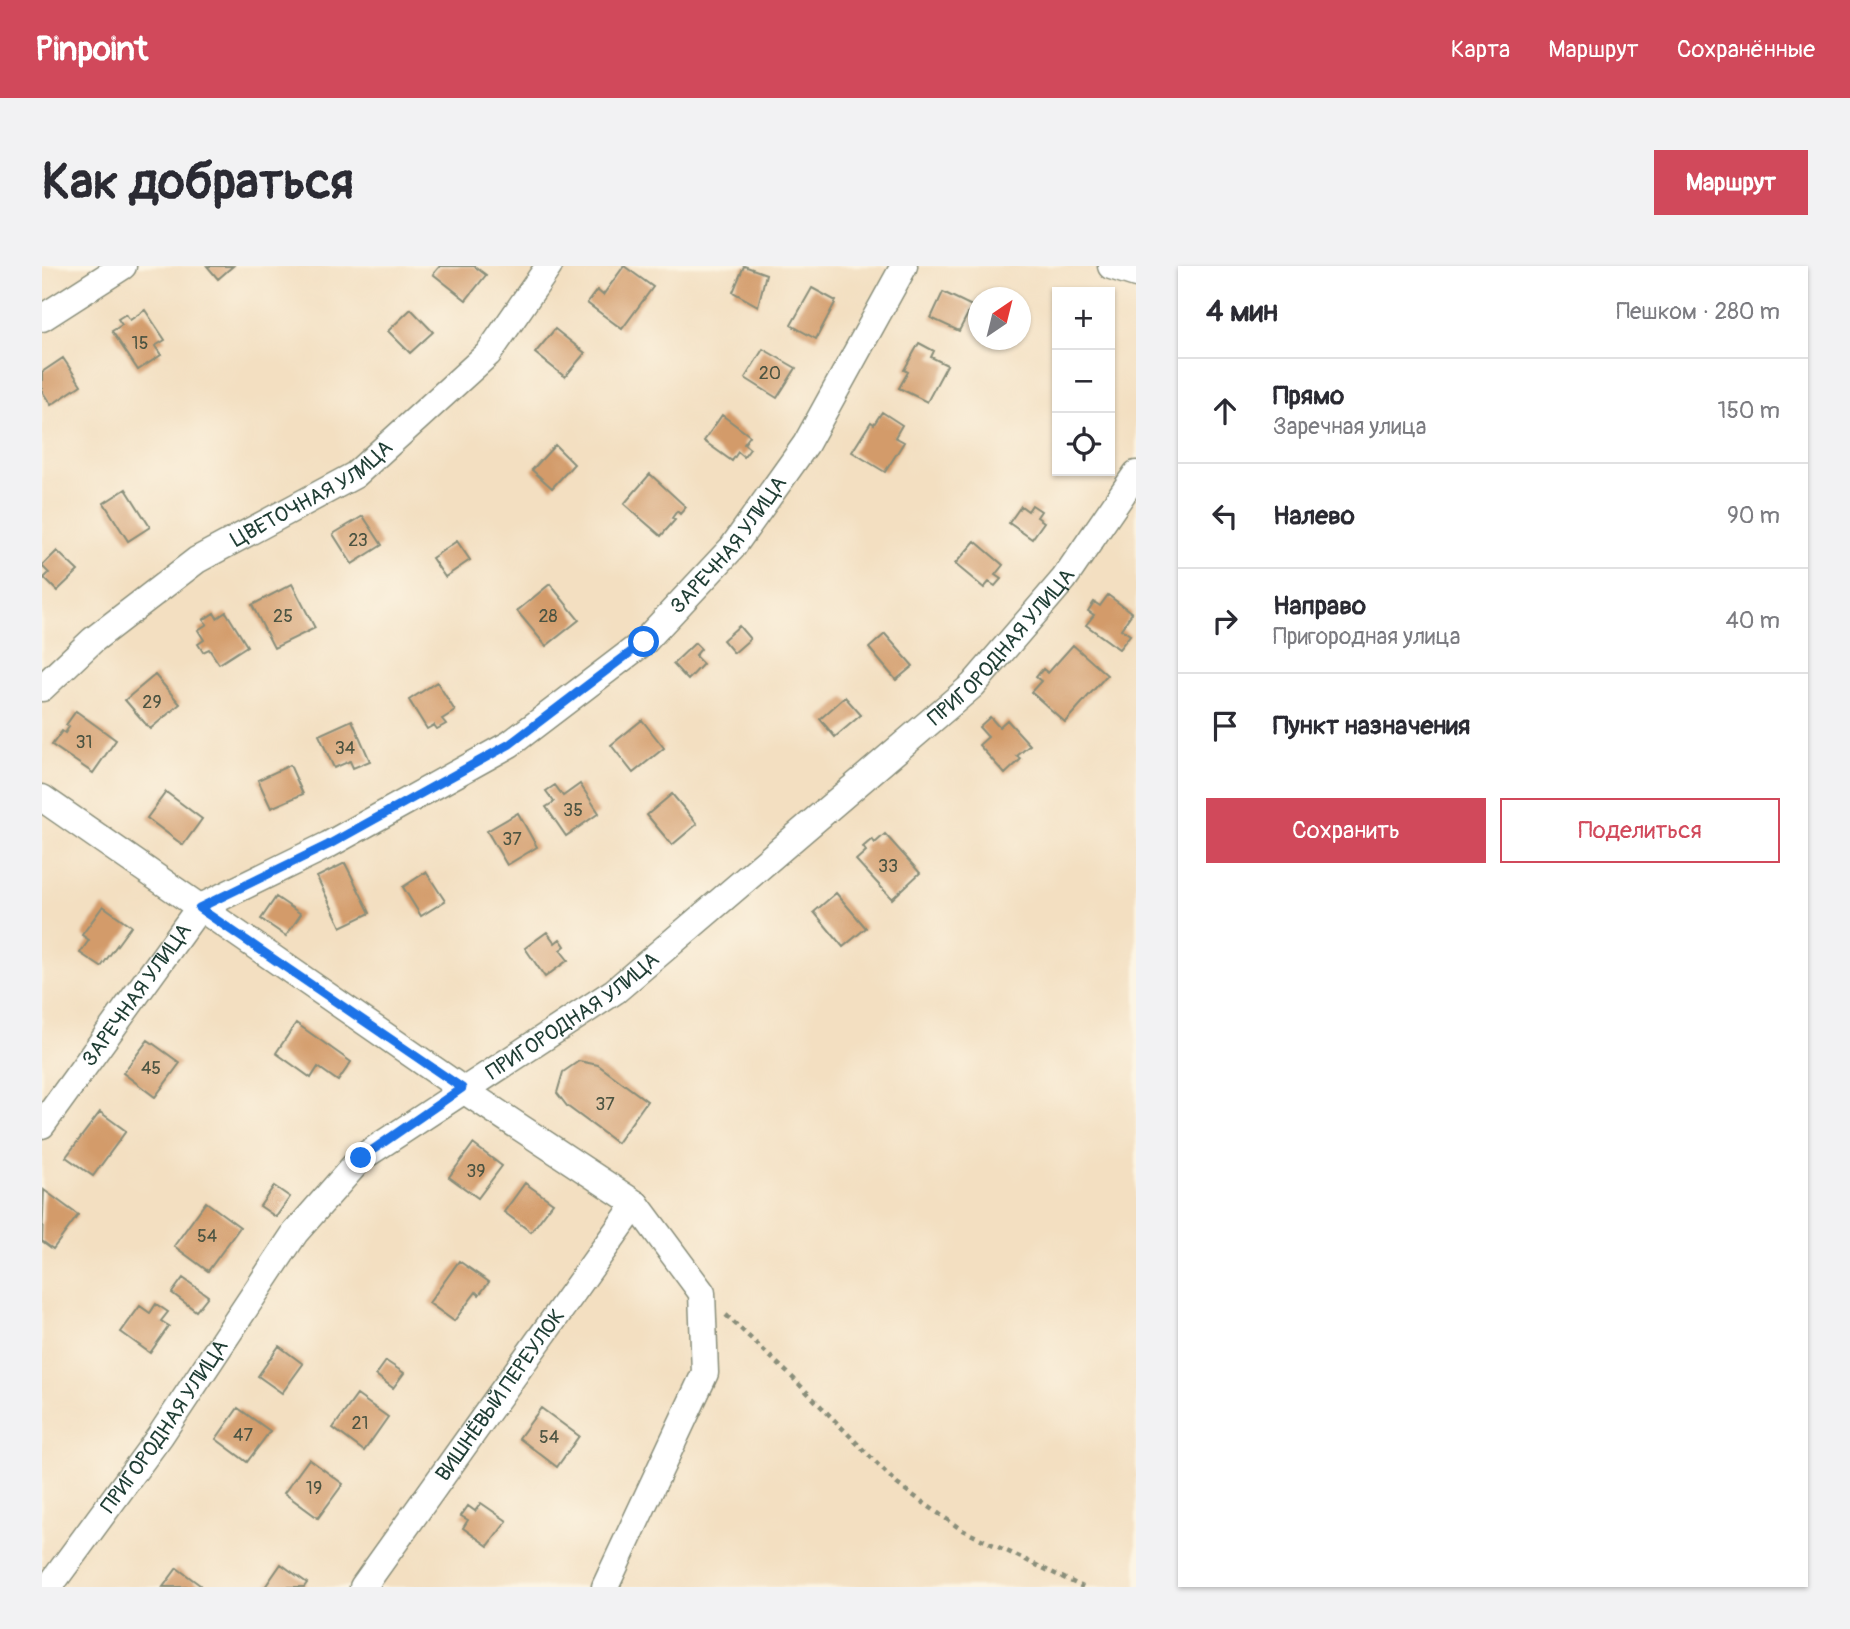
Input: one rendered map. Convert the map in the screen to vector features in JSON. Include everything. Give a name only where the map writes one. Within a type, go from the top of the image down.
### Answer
[{"type":"street","points":[[42,318],[123,266]]},
{"type":"street","name":"ЦВЕТОЧНАЯ УЛИЦА","points":[[42,688],[93,640],[197,560],[355,475],[488,354],[549,266]]},
{"type":"street","name":"ЗАРЕЧНАЯ УЛИЦА","points":[[42,1125],[199,908],[328,845],[510,744],[644,642],[732,548],[806,444],[904,266]]},
{"type":"street","points":[[1111,266],[1136,274]]},
{"type":"street","name":"ПРИГОРОДНАЯ УЛИЦА","points":[[49,1587],[160,1436],[295,1233],[361,1158],[462,1088],[615,990],[973,685],[1064,579],[1136,474]]},
{"type":"street","points":[[42,798],[462,1088],[636,1204],[702,1293],[705,1373],[605,1587]]},
{"type":"street","name":"ВИШНЁВЫЙ ПЕРЕУЛОК","points":[[363,1587],[636,1204]]},
{"type":"path","points":[[702,1293],[791,1376],[897,1484],[962,1530],[1083,1587]]},
{"type":"building","points":[[207,266],[233,266],[218,279]]},
{"type":"building","points":[[440,266],[474,266],[486,275],[466,300],[433,274]]},
{"type":"building","points":[[624,266],[653,287],[622,329],[587,303],[597,290],[603,295]]},
{"type":"building","points":[[744,266],[766,274],[758,306],[733,292]]},
{"type":"building","points":[[812,288],[836,301],[816,339],[791,325]]},
{"type":"building","points":[[943,292],[968,304],[968,314],[959,331],[931,318]]},
{"type":"building","points":[[411,309],[433,332],[410,353],[388,331]]},
{"type":"building","points":[[145,310],[165,340],[155,346],[161,355],[138,370],[112,331],[122,325],[118,319],[126,314],[130,320]]},
{"type":"building","points":[[555,329],[585,353],[565,377],[535,353]]},
{"type":"building","points":[[919,343],[934,351],[931,357],[947,365],[927,402],[899,388],[908,372],[904,370]]},
{"type":"building","points":[[763,349],[796,368],[777,398],[745,378]]},
{"type":"building","points":[[63,358],[81,385],[51,405],[42,391],[42,372]]},
{"type":"building","points":[[882,412],[902,425],[895,437],[904,442],[885,472],[852,452],[871,422],[874,424]]},
{"type":"building","points":[[722,415],[750,436],[744,444],[750,449],[744,457],[738,452],[732,461],[704,441]]},
{"type":"building","points":[[555,445],[574,464],[552,488],[532,470]]},
{"type":"building","points":[[650,474],[686,507],[680,514],[677,511],[672,518],[675,520],[661,536],[624,504]]},
{"type":"building","points":[[126,489],[150,527],[128,541],[104,503]]},
{"type":"building","points":[[1032,505],[1041,511],[1037,517],[1044,522],[1032,539],[1009,523],[1021,506],[1028,511]]},
{"type":"building","points":[[363,516],[382,545],[352,564],[333,534]]},
{"type":"building","points":[[457,541],[470,560],[445,577],[432,558]]},
{"type":"building","points":[[975,541],[1003,565],[995,575],[1001,579],[995,586],[989,582],[984,588],[955,564]]},
{"type":"building","points":[[57,551],[78,571],[57,591],[44,578],[49,573],[42,566]]},
{"type":"building","points":[[292,584],[315,628],[274,648],[252,605]]},
{"type":"building","points":[[550,584],[579,620],[546,646],[517,611]]},
{"type":"building","points":[[1108,595],[1132,613],[1121,629],[1130,635],[1119,649],[1086,625],[1094,615],[1088,611],[1094,602],[1100,606]]},
{"type":"building","points":[[226,612],[247,646],[219,664],[209,649],[203,652],[198,644],[204,640],[198,630],[207,624],[203,620],[214,613],[217,618]]},
{"type":"building","points":[[739,626],[750,639],[734,653],[723,640]]},
{"type":"building","points":[[885,634],[913,666],[896,680],[869,648]]},
{"type":"building","points":[[695,643],[701,649],[695,656],[703,664],[688,680],[673,664]]},
{"type":"building","points":[[1073,645],[1107,675],[1065,722],[1031,692],[1041,681],[1036,677],[1043,669],[1048,673]]},
{"type":"building","points":[[155,675],[180,704],[150,729],[125,700]]},
{"type":"building","points":[[437,682],[455,711],[442,719],[446,724],[437,729],[434,725],[427,729],[409,700]]},
{"type":"building","points":[[845,697],[861,715],[835,737],[820,719]]},
{"type":"building","points":[[76,711],[116,740],[93,773],[52,745],[62,731],[65,733],[69,727],[66,725]]},
{"type":"building","points":[[990,717],[999,727],[1007,720],[1030,745],[1017,756],[1021,759],[1005,774],[979,745],[988,737],[979,727]]},
{"type":"building","points":[[352,720],[370,761],[353,768],[350,761],[334,768],[319,735]]},
{"type":"building","points":[[642,720],[664,748],[633,773],[611,745]]},
{"type":"building","points":[[290,765],[303,794],[271,808],[258,780]]},
{"type":"building","points":[[580,784],[599,813],[566,836],[546,807],[554,802],[546,791],[555,785],[563,796]]},
{"type":"building","points":[[166,792],[202,819],[183,845],[147,818]]},
{"type":"building","points":[[672,794],[697,824],[672,845],[647,815]]},
{"type":"building","points":[[518,813],[537,847],[507,865],[487,831]]},
{"type":"building","points":[[885,834],[920,873],[892,899],[856,860],[866,851],[863,847],[872,839],[875,843]]},
{"type":"building","points":[[345,863],[370,913],[341,927],[317,877]]},
{"type":"building","points":[[426,872],[445,901],[421,916],[403,887]]},
{"type":"building","points":[[836,893],[866,928],[843,947],[814,912]]},
{"type":"building","points":[[276,897],[301,914],[286,936],[261,919]]},
{"type":"building","points":[[103,906],[131,926],[101,967],[80,953],[89,940],[82,935]]},
{"type":"building","points":[[547,932],[555,943],[560,939],[565,946],[560,950],[568,960],[545,977],[525,948]]},
{"type":"building","points":[[296,1023],[351,1062],[338,1081],[318,1067],[311,1078],[276,1053]]},
{"type":"building","points":[[148,1040],[180,1063],[155,1097],[123,1073]]},
{"type":"building","points":[[579,1061],[598,1065],[647,1101],[617,1143],[567,1106],[557,1093],[563,1072]]},
{"type":"building","points":[[100,1112],[126,1131],[93,1176],[66,1157]]},
{"type":"building","points":[[473,1144],[502,1166],[478,1198],[449,1177]]},
{"type":"building","points":[[525,1183],[553,1203],[531,1232],[504,1212]]},
{"type":"building","points":[[274,1186],[290,1197],[276,1217],[260,1206]]},
{"type":"building","points":[[44,1190],[78,1215],[53,1249],[42,1241]]},
{"type":"building","points":[[206,1202],[240,1227],[208,1271],[174,1246]]},
{"type":"building","points":[[459,1261],[489,1282],[479,1295],[476,1292],[454,1321],[429,1303]]},
{"type":"building","points":[[183,1278],[208,1296],[196,1311],[172,1293]]},
{"type":"building","points":[[156,1304],[168,1312],[161,1321],[169,1326],[150,1353],[121,1332],[140,1306],[150,1313]]},
{"type":"building","points":[[279,1346],[303,1364],[282,1393],[258,1376]]},
{"type":"building","points":[[386,1361],[404,1373],[393,1388],[376,1375]]},
{"type":"building","points":[[357,1395],[388,1417],[364,1451],[333,1428]]},
{"type":"building","points":[[238,1408],[270,1431],[247,1462],[216,1439]]},
{"type":"building","points":[[541,1408],[579,1436],[557,1467],[519,1438]]},
{"type":"building","points":[[309,1459],[343,1484],[318,1518],[284,1493]]},
{"type":"building","points":[[481,1503],[507,1521],[488,1546],[463,1528],[468,1520],[461,1516],[468,1506],[475,1511]]},
{"type":"building","points":[[281,1564],[307,1583],[304,1587],[265,1587]]},
{"type":"building","points":[[177,1568],[200,1585],[199,1587],[163,1587]]},
{"type":"route","points":[[361,1158],[462,1088],[199,908],[328,845],[510,744],[644,642]]}]
